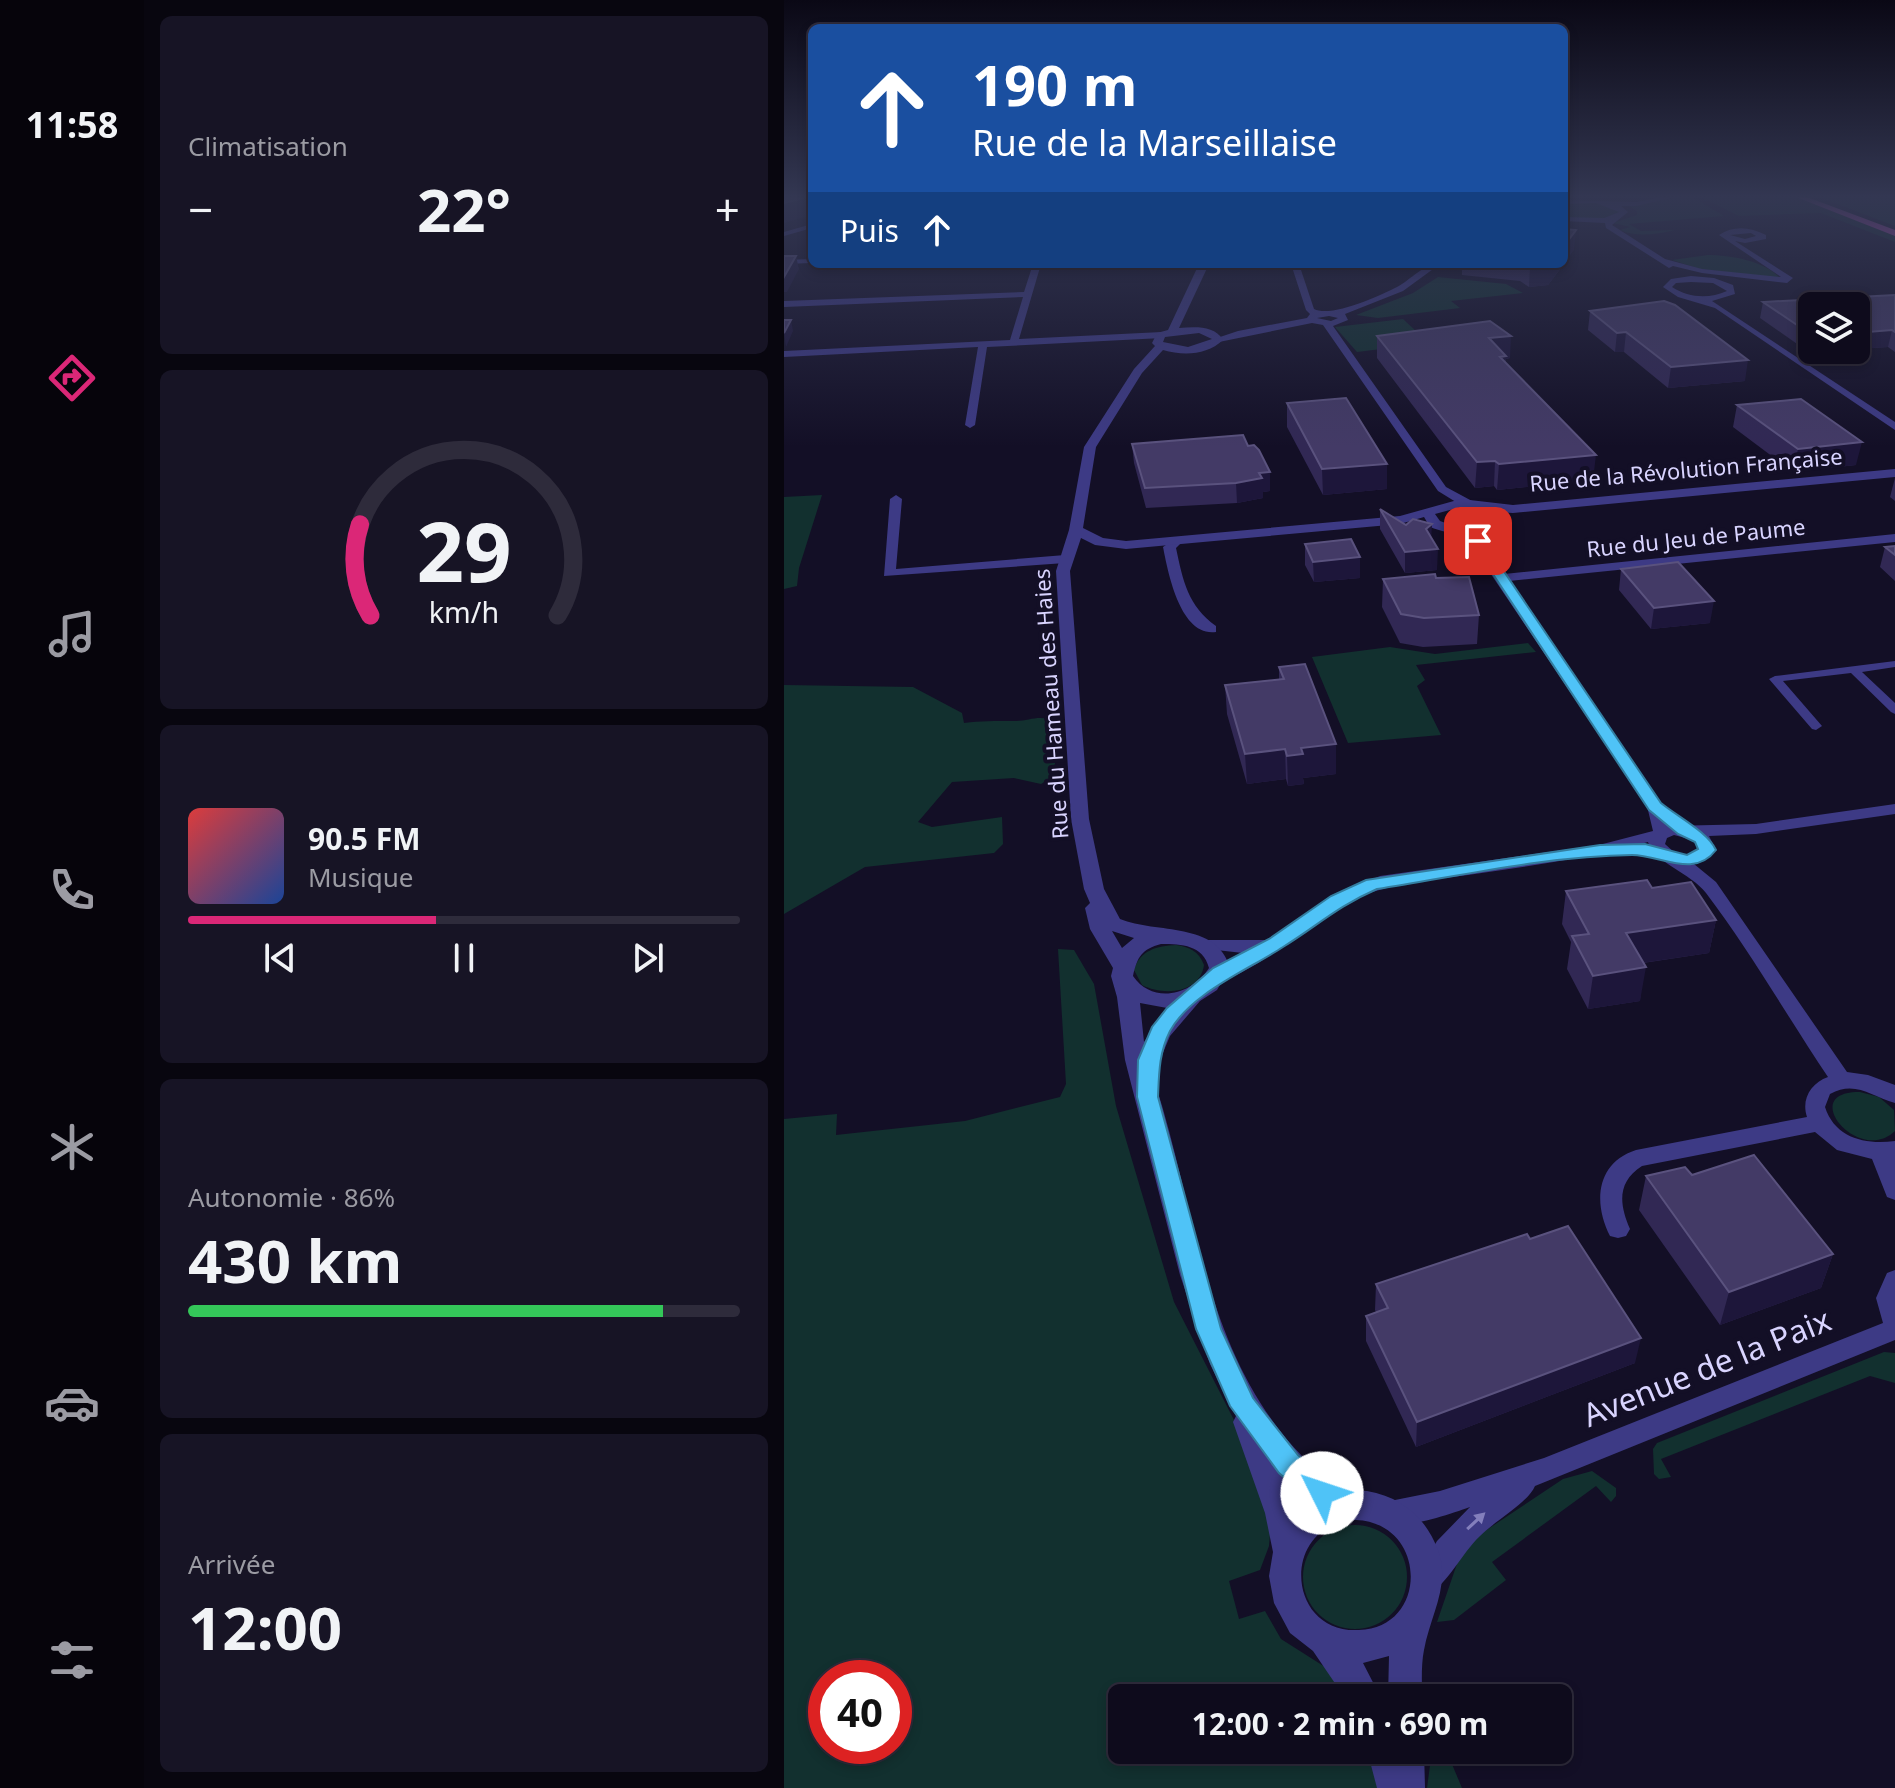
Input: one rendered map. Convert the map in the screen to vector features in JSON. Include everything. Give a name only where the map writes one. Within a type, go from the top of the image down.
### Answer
[{"type":"street","points":[[1013,344],[1032,280]]},
{"type":"street","name":"Rue du Hameau des Haies","points":[[1148,1097],[1136,1060],[1131,1005],[1124,974],[1098,923],[1080,819],[1063,571],[1076,530],[1088,452],[1163,339],[1195,280]]},
{"type":"street","points":[[1209,280],[1196,314],[1210,335]]},
{"type":"street","points":[[1300,280],[1314,318],[1327,324],[1442,489],[1445,498],[1430,520],[1479,546]]},
{"type":"street","points":[[784,354],[1163,339],[1245,332],[1337,314],[1400,289],[1412,280]]},
{"type":"street","points":[[1694,280],[1674,281],[1667,285],[1669,290],[1718,306],[1895,427]]},
{"type":"street","points":[[1711,280],[1728,285],[1728,294],[1722,301],[1725,305],[1895,420]]},
{"type":"street","points":[[1715,280],[1761,284]]},
{"type":"street","points":[[1696,298],[1784,280]]},
{"type":"street","points":[[784,304],[1028,294]]},
{"type":"street","points":[[1327,324],[1345,320],[1337,314]]},
{"type":"street","name":"Rue du Hameau des Haies","points":[[1132,383],[1158,362],[1207,347],[1210,335]]},
{"type":"street","points":[[1163,339],[1190,350]]},
{"type":"street","points":[[970,425],[983,345]]},
{"type":"street","name":"Rue de la Révolution Française","points":[[1434,510],[1474,506],[1513,509],[1895,475]]},
{"type":"street","name":"Rue de la Révolution Française","points":[[1447,528],[1488,523],[1518,513],[1895,475]]},
{"type":"street","points":[[1442,489],[1490,514],[1488,523],[1477,538],[1479,546],[1655,806],[1704,841],[1704,871],[1710,886],[1841,1080]]},
{"type":"street","points":[[896,499],[889,573],[1066,556],[1092,549],[1412,524],[1447,528]]},
{"type":"street","points":[[1076,530],[1090,539],[1112,544],[1172,544],[1392,521],[1434,510]]},
{"type":"street","name":"Rue du Jeu de Paume","points":[[1501,578],[1895,538]]},
{"type":"street","points":[[1172,544],[1185,608],[1211,629]]},
{"type":"street","points":[[1816,726],[1775,679],[1895,664]]},
{"type":"street","points":[[1854,670],[1895,710]]},
{"type":"street","points":[[1655,806],[1666,845],[1710,886]]},
{"type":"street","points":[[1356,1684],[1324,1639],[1308,1627],[1291,1604],[1285,1577],[1289,1552],[1280,1513],[1244,1406],[1216,1349],[1203,1311],[1148,1097],[1147,1069],[1154,1043],[1167,1021],[1216,976],[1276,943],[1337,900],[1380,882],[1600,850],[1666,845],[1687,831],[1756,829],[1895,809]]},
{"type":"street","points":[[1666,845],[1690,861],[1723,838],[1756,829]]},
{"type":"street","name":"Rue du Hameau des Haies","points":[[1095,892],[1105,914],[1116,926],[1174,936]]},
{"type":"street","points":[[1192,996],[1168,1001],[1135,993],[1124,974],[1129,954],[1141,944],[1174,936],[1205,944],[1249,947],[1303,924]]},
{"type":"street","points":[[1205,944],[1218,961],[1216,976]]},
{"type":"street","points":[[1895,1095],[1863,1081],[1841,1080],[1827,1084],[1816,1096],[1814,1107],[1819,1123],[1845,1144],[1888,1150],[1895,1191]]},
{"type":"street","points":[[1618,1229],[1609,1208],[1610,1191],[1622,1167],[1636,1159],[1819,1123]]},
{"type":"street","points":[[1895,1280],[1888,1298],[1895,1321]]},
{"type":"street","name":"Avenue de la Paix","points":[[1387,1512],[1425,1508],[1545,1470],[1895,1329]]},
{"type":"street","points":[[1244,1406],[1289,1464],[1313,1486],[1343,1506]]},
{"type":"street","name":"Avenue de la Paix","points":[[1428,1582],[1440,1560],[1461,1534],[1506,1495],[1545,1470]]},
{"type":"street","points":[[1289,1552],[1310,1522],[1343,1506],[1370,1506],[1387,1512],[1415,1536],[1424,1553],[1428,1582],[1406,1654],[1405,1684]]},
{"type":"street","points":[[1324,1639],[1345,1646],[1368,1646],[1389,1639],[1415,1617]]},
{"type":"street","points":[[1388,1764],[1395,1788]]},
{"type":"street","points":[[1407,1764],[1407,1788]]},
{"type":"green space","points":[[1433,280],[1471,280],[1506,284],[1523,293],[1451,301],[1460,308],[1378,318],[1356,315],[1413,293]]},
{"type":"green space","points":[[1403,319],[1429,343],[1357,352],[1335,327]]},
{"type":"green space","points":[[822,495],[799,568],[797,586],[784,589],[784,497]]},
{"type":"green space","points":[[1528,643],[1536,652],[1416,665],[1425,680],[1417,686],[1441,735],[1348,743],[1312,657],[1390,647],[1435,654]]},
{"type":"green space","points":[[784,685],[913,687],[962,713],[964,723],[1050,719],[1056,722],[1057,756],[1051,778],[1041,784],[1014,778],[952,782],[918,822],[932,827],[1002,817],[1003,844],[994,853],[865,867],[784,914]]},
{"type":"green space","points":[[1176,945],[1193,950],[1202,960],[1204,965],[1196,982],[1170,991],[1142,985],[1134,970],[1140,958],[1156,948]]},
{"type":"green space","points":[[1058,949],[1074,950],[1094,984],[1116,1106],[1174,1302],[1237,1426],[1271,1523],[1269,1546],[1260,1570],[1229,1581],[1239,1619],[1265,1611],[1281,1639],[1333,1672],[1342,1684],[1108,1684],[1108,1764],[1375,1764],[1381,1788],[784,1788],[784,1119],[837,1114],[836,1135],[965,1121],[1060,1097],[1066,1084]]},
{"type":"green space","points":[[1860,1092],[1879,1097],[1894,1110],[1895,1131],[1881,1139],[1865,1140],[1851,1134],[1840,1124],[1833,1113],[1833,1103],[1842,1095]]},
{"type":"green space","points":[[1884,1352],[1895,1353],[1895,1383],[1870,1376],[1661,1459],[1671,1477],[1659,1479],[1654,1474],[1653,1449],[1657,1443]]},
{"type":"green space","points":[[1592,1471],[1616,1488],[1616,1496],[1611,1502],[1596,1486],[1492,1562],[1506,1580],[1454,1620],[1437,1622],[1460,1555],[1482,1533],[1563,1479]]},
{"type":"green space","points":[[1355,1525],[1375,1529],[1392,1540],[1403,1557],[1407,1577],[1403,1597],[1392,1614],[1375,1625],[1355,1629],[1335,1625],[1318,1614],[1307,1597],[1303,1577],[1307,1557],[1318,1540],[1335,1529]]},
{"type":"green space","points":[[1430,1764],[1452,1764],[1462,1788],[1427,1788]]},
{"type":"building","points":[[1895,295],[1895,332],[1870,332],[1870,296]]},
{"type":"building","points":[[1798,300],[1798,326],[1763,302]]},
{"type":"building","points":[[1664,301],[1675,305],[1748,360],[1671,367],[1626,332],[1617,333],[1590,311]]},
{"type":"building","points":[[784,320],[791,320],[784,333]]},
{"type":"building","points":[[1490,321],[1511,336],[1489,338],[1506,356],[1500,357],[1596,455],[1499,464],[1495,461],[1477,462],[1377,336]]},
{"type":"building","points":[[1346,398],[1387,464],[1322,469],[1287,403]]},
{"type":"building","points":[[1801,399],[1862,442],[1798,449],[1737,405]]},
{"type":"building","points":[[1243,435],[1248,446],[1254,445],[1259,450],[1270,472],[1259,473],[1262,478],[1236,483],[1145,488],[1132,444]]},
{"type":"building","points":[[1380,509],[1406,525],[1413,519],[1432,524],[1426,529],[1438,549],[1405,552]]},
{"type":"building","points":[[1351,539],[1360,557],[1313,562],[1305,544]]},
{"type":"building","points":[[1895,546],[1895,555],[1885,547]]},
{"type":"building","points":[[1678,562],[1714,601],[1654,608],[1621,569]]},
{"type":"building","points":[[1435,574],[1436,578],[1469,577],[1479,615],[1424,618],[1401,614],[1383,579]]},
{"type":"building","points":[[1305,664],[1336,744],[1301,748],[1303,754],[1287,756],[1285,749],[1245,754],[1225,685],[1284,679],[1279,667]]},
{"type":"building","points":[[1647,880],[1652,888],[1691,882],[1716,920],[1626,933],[1646,967],[1593,976],[1572,936],[1589,934],[1566,891]]},
{"type":"building","points":[[1754,1155],[1833,1254],[1729,1292],[1646,1176],[1685,1167],[1692,1175]]},
{"type":"building","points":[[1568,1226],[1641,1338],[1417,1422],[1366,1316],[1388,1308],[1376,1284],[1527,1234],[1530,1239]]},
{"type":"route","points":[[1322,1493],[1277,1451],[1244,1406],[1209,1329],[1148,1097],[1147,1069],[1162,1027],[1220,973],[1276,943],[1337,900],[1373,884],[1600,850],[1645,849],[1686,861],[1700,858],[1707,850],[1702,839],[1671,822],[1655,806],[1478,541]]}]
